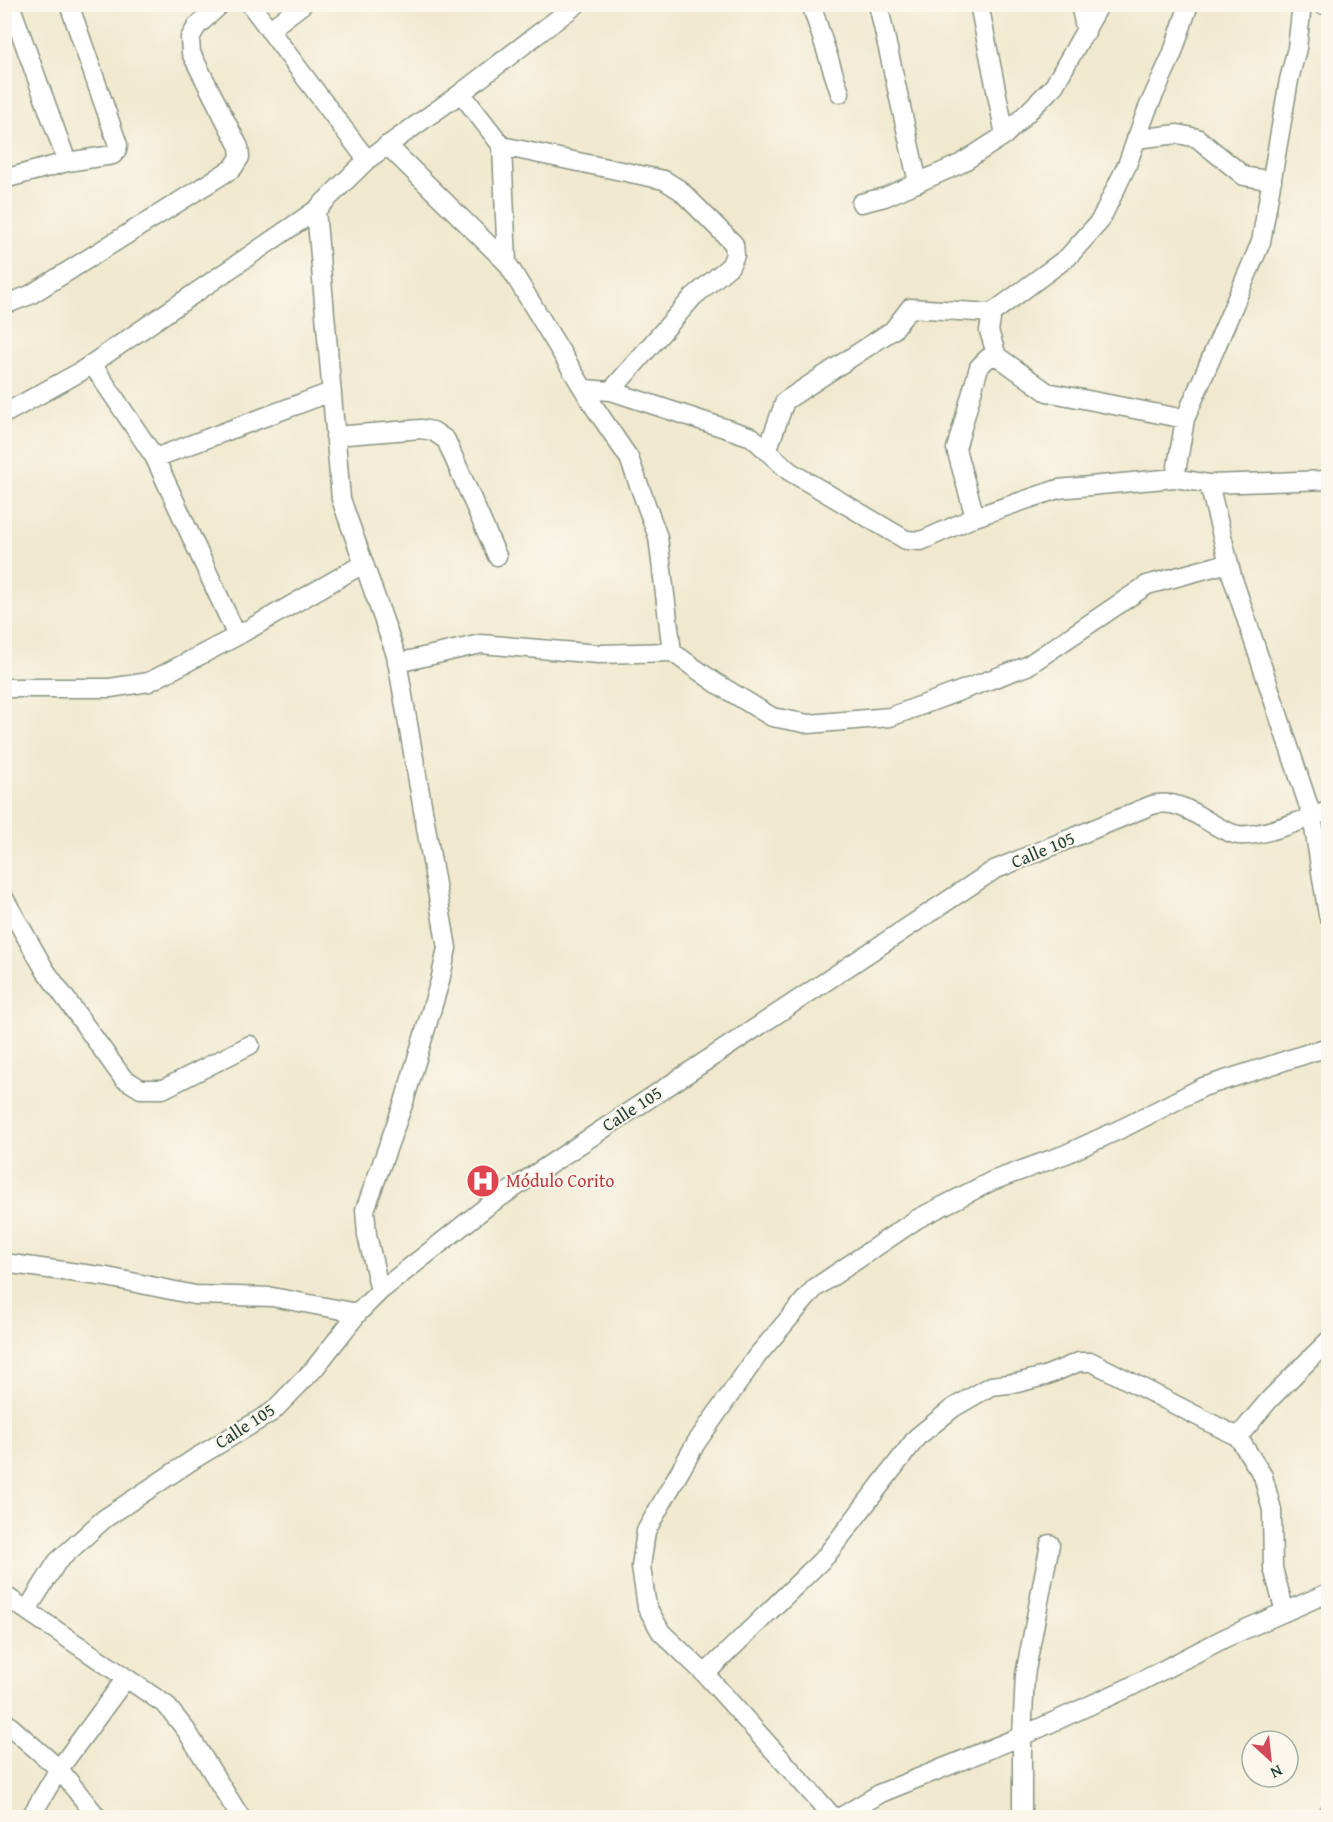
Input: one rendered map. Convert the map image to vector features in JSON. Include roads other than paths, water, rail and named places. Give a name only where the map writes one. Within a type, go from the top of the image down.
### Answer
[{"type":"street","points":[[10,4],[67,162]]},
{"type":"street","points":[[4,179],[67,162],[113,155],[118,145],[69,4]]},
{"type":"street","points":[[4,305],[30,295],[233,168],[240,157],[239,147],[191,53],[190,46],[190,38],[197,26],[221,4]]},
{"type":"street","points":[[250,4],[367,160]]},
{"type":"street","points":[[269,30],[303,4]]},
{"type":"street","points":[[4,414],[92,364],[316,210],[367,160],[461,93],[577,4]]},
{"type":"street","points":[[811,4],[840,93]]},
{"type":"street","points":[[878,4],[918,183]]},
{"type":"street","points":[[979,4],[1005,135]]},
{"type":"street","points":[[1080,4],[1086,32]]},
{"type":"street","points":[[861,203],[885,197],[960,164],[1005,135],[1054,86],[1100,4]]},
{"type":"street","points":[[767,451],[785,401],[893,330],[910,308],[992,313],[1068,257],[1100,220],[1127,165],[1147,110],[1172,55],[1190,4]]},
{"type":"street","points":[[1175,478],[1185,419],[1261,242],[1289,80],[1297,48],[1302,4]]},
{"type":"street","points":[[1321,4],[1329,6]]},
{"type":"street","points":[[461,93],[502,146],[507,263]]},
{"type":"street","points":[[1136,140],[1178,134],[1197,138],[1244,176],[1272,181]]},
{"type":"street","points":[[387,145],[507,263],[629,458],[658,537],[672,652]]},
{"type":"street","points":[[502,146],[664,180],[680,190],[734,244],[735,255],[730,266],[693,297],[611,391]]},
{"type":"street","points":[[316,210],[341,499],[397,663],[447,948],[440,981],[404,1102],[365,1210],[367,1235],[380,1291]]},
{"type":"street","points":[[992,313],[989,331],[997,356],[1047,392],[1185,419]]},
{"type":"street","points":[[975,517],[956,449],[979,367],[988,358],[997,356]]},
{"type":"street","points":[[92,364],[155,458],[237,636]]},
{"type":"street","points":[[585,389],[611,391],[752,438],[789,471],[906,540],[921,541],[975,517],[1058,489],[1175,478],[1209,484],[1329,480]]},
{"type":"street","points":[[155,458],[332,392]]},
{"type":"street","points":[[335,436],[421,429],[433,431],[446,440],[497,556]]},
{"type":"street","points":[[1209,484],[1228,563],[1320,813],[1329,915]]},
{"type":"street","points":[[397,663],[481,644],[599,654],[672,652],[716,683],[772,717],[809,724],[890,717],[1027,666],[1147,585],[1228,563]]},
{"type":"street","points":[[4,688],[110,688],[149,682],[237,636],[363,564]]},
{"type":"street","name":"Calle 105","points":[[27,1610],[57,1562],[104,1519],[194,1459],[272,1412],[314,1370],[358,1313],[380,1291],[490,1204],[994,870],[1164,802],[1176,804],[1234,835],[1253,835],[1320,813]]},
{"type":"street","points":[[4,898],[45,970],[123,1078],[141,1089],[163,1089],[250,1045]]},
{"type":"street","points":[[834,1818],[705,1674],[661,1632],[647,1607],[641,1567],[646,1531],[696,1443],[757,1356],[815,1288],[917,1219],[992,1181],[1066,1154],[1203,1088],[1329,1047]]},
{"type":"street","points":[[4,1263],[106,1277],[195,1295],[272,1297],[358,1313]]},
{"type":"street","points":[[1239,1437],[1269,1400],[1329,1341]]},
{"type":"street","points":[[705,1674],[826,1556],[917,1437],[953,1408],[991,1386],[1045,1376],[1079,1362],[1092,1362],[1239,1437],[1263,1476],[1272,1510],[1273,1568],[1285,1612]]},
{"type":"street","points":[[1022,1818],[1025,1675],[1050,1544]]},
{"type":"street","points":[[838,1818],[881,1792],[1022,1736],[1128,1688],[1225,1638],[1329,1593]]},
{"type":"street","points":[[4,1595],[166,1705],[186,1730],[241,1818]]},
{"type":"street","points":[[30,1818],[59,1769],[126,1678]]},
{"type":"street","points":[[4,1721],[59,1769],[98,1818]]},
{"type":"street","points":[[1324,1818],[1329,1813]]},
{"type":"place","name":"Módulo Corito","points":[[483,1181]]}]
